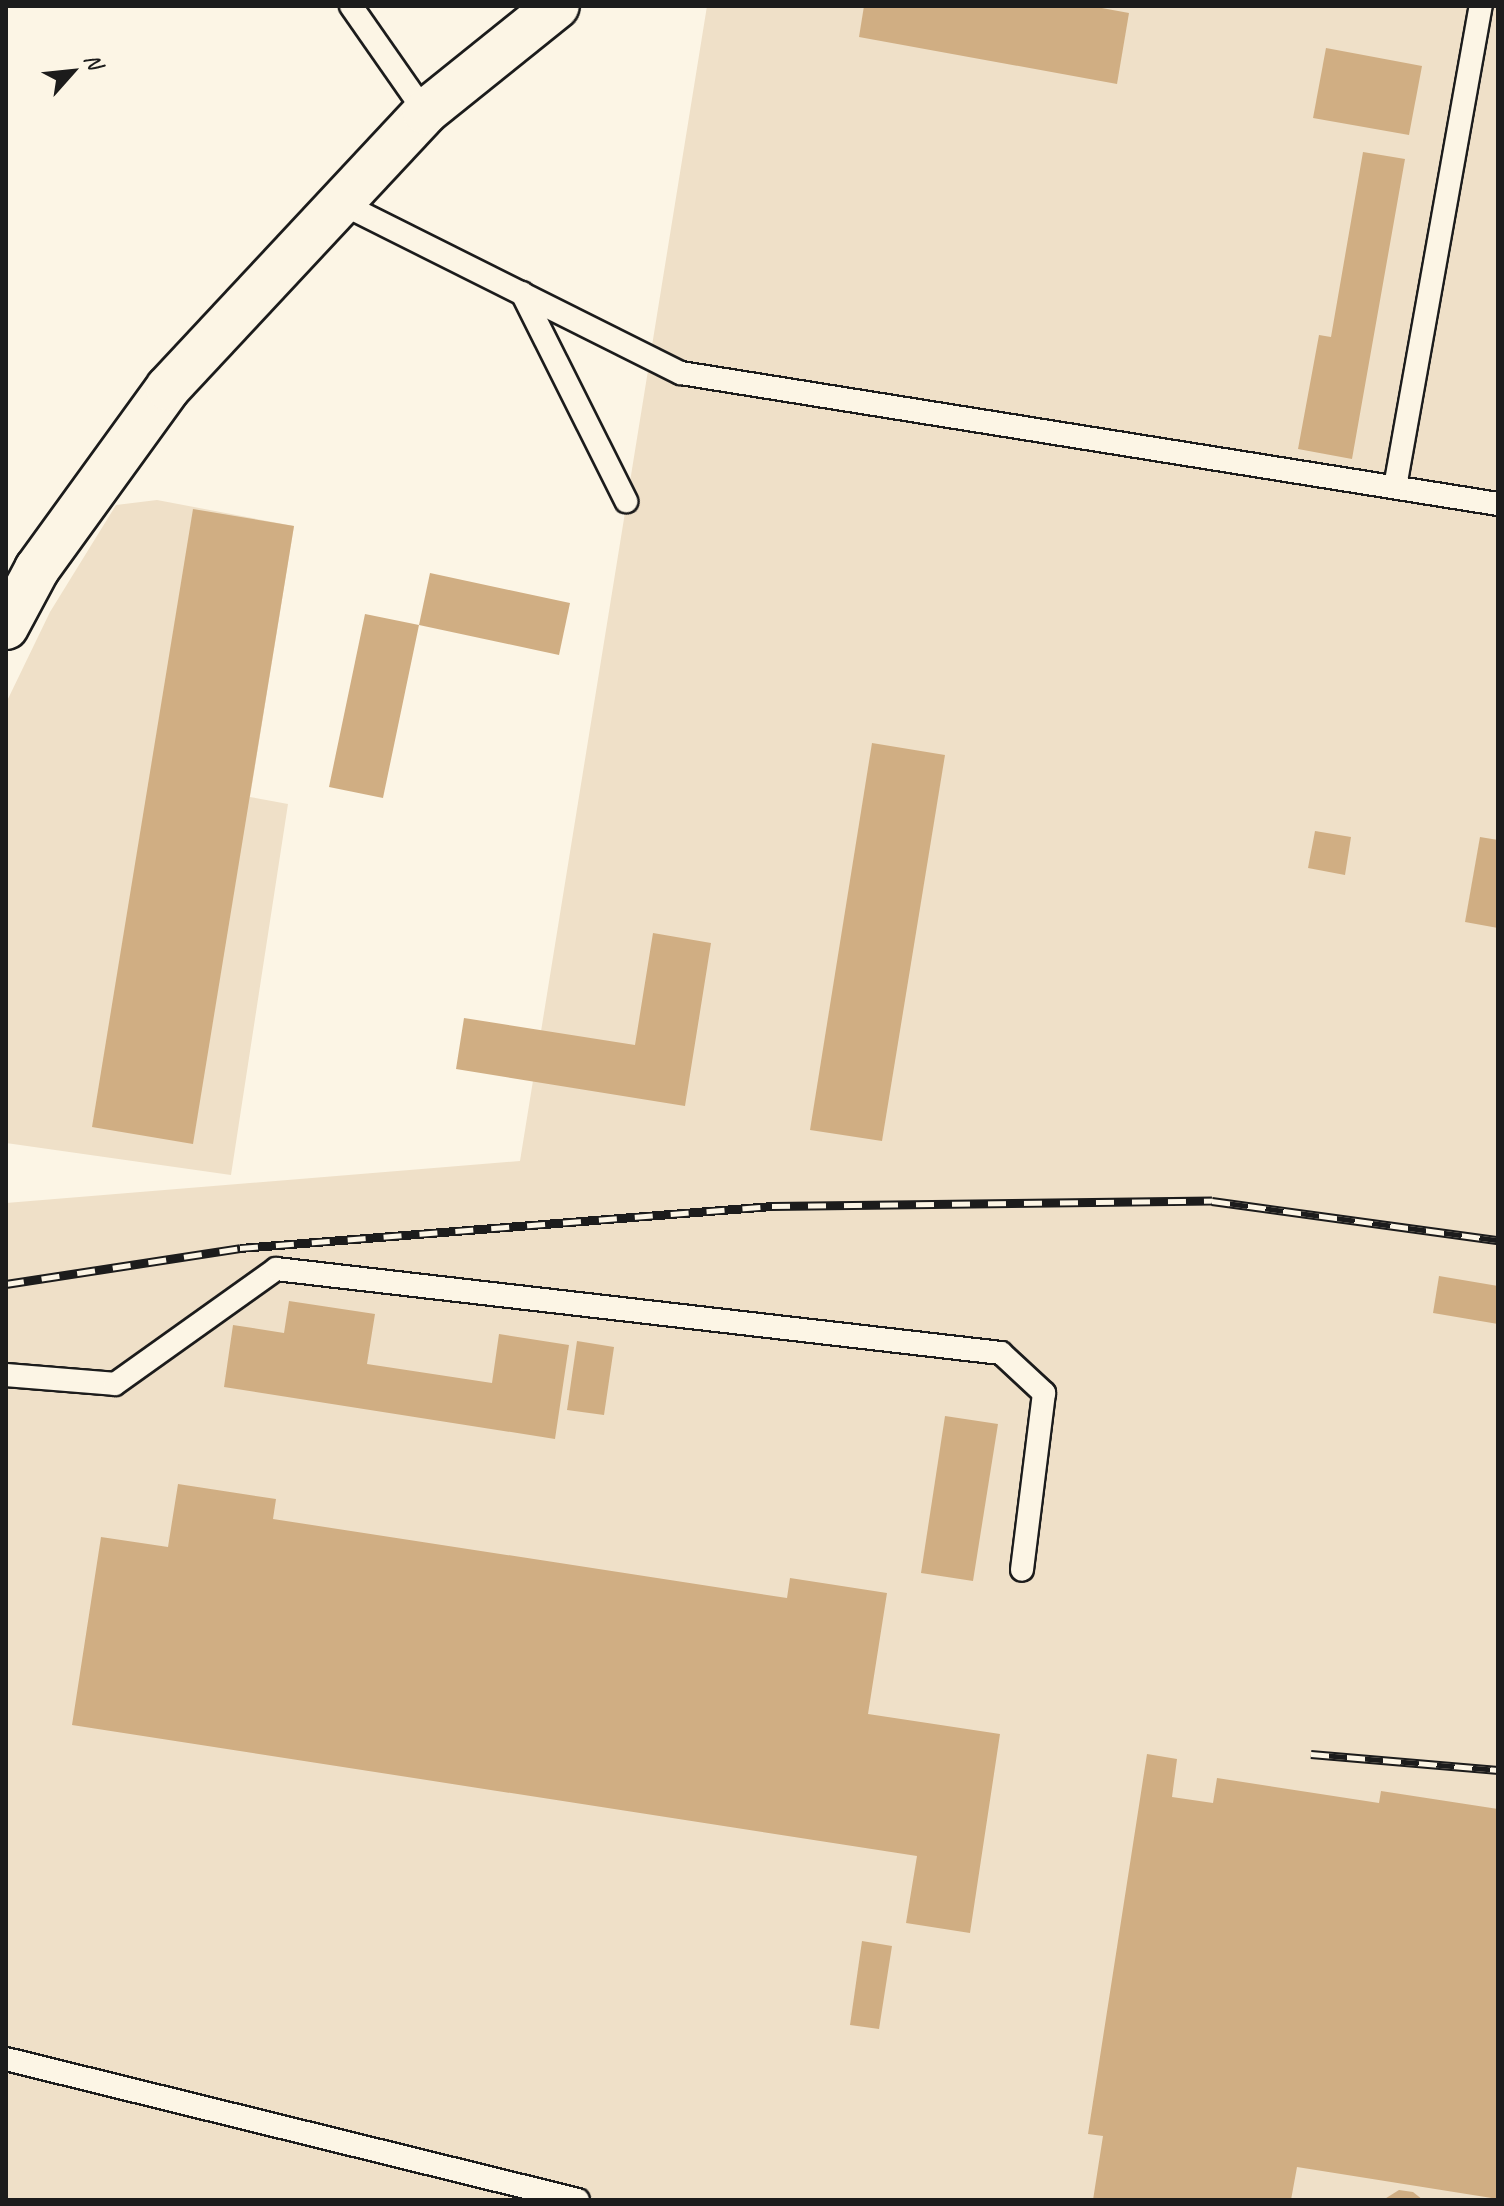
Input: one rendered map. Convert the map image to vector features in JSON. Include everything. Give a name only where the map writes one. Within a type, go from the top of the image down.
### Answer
[{"type":"street","points":[[6,627],[37,569],[168,388],[425,112],[557,6]]},
{"type":"lane","points":[[351,6],[425,112]]},
{"type":"lane","points":[[1395,487],[1481,6]]},
{"type":"lane","points":[[341,203],[681,373],[1498,504]]},
{"type":"lane","points":[[522,293],[626,501]]},
{"type":"lane","points":[[6,1375],[115,1384],[276,1269],[1001,1353],[1044,1393],[1022,1570]]},
{"type":"lane","points":[[6,2059],[578,2200]]},
{"type":"shaded area","points":[[707,6],[1498,6],[1498,2200],[6,2200],[6,1203],[520,1161]]},
{"type":"shaded area","points":[[157,500],[294,526],[250,797],[288,804],[231,1175],[6,1143],[6,703],[50,612],[116,505]]},
{"type":"building","points":[[864,6],[1091,6],[1129,13],[1117,84],[859,37]]},
{"type":"building","points":[[1326,48],[1422,66],[1409,135],[1313,118]]},
{"type":"building","points":[[1363,152],[1405,159],[1352,459],[1298,449],[1319,335],[1331,337]]},
{"type":"building","points":[[193,509],[294,526],[193,1144],[92,1127]]},
{"type":"building","points":[[430,573],[570,603],[559,655],[419,625]]},
{"type":"building","points":[[365,614],[419,625],[383,798],[329,787]]},
{"type":"building","points":[[872,743],[945,755],[882,1141],[810,1130]]},
{"type":"building","points":[[1315,831],[1351,837],[1345,875],[1308,868]]},
{"type":"building","points":[[1480,837],[1498,840],[1498,928],[1465,922]]},
{"type":"building","points":[[653,933],[711,943],[685,1106],[456,1069],[464,1018],[635,1045]]},
{"type":"building","points":[[1439,1276],[1498,1286],[1498,1324],[1433,1313]]},
{"type":"building","points":[[289,1301],[375,1314],[367,1364],[492,1383],[499,1334],[569,1345],[555,1439],[224,1387],[233,1325],[284,1333]]},
{"type":"building","points":[[577,1341],[614,1347],[604,1415],[567,1410]]},
{"type":"building","points":[[945,1416],[998,1424],[973,1581],[921,1573]]},
{"type":"building","points":[[178,1484],[276,1499],[273,1519],[787,1598],[790,1578],[887,1593],[868,1714],[1000,1734],[970,1933],[906,1923],[917,1856],[72,1725],[101,1537],[168,1547]]},
{"type":"building","points":[[1147,1754],[1177,1759],[1172,1797],[1213,1803],[1217,1778],[1379,1803],[1381,1791],[1498,1809],[1498,2199],[1297,2167],[1291,2200],[1093,2200],[1103,2136],[1088,2134]]},
{"type":"building","points":[[862,1941],[892,1946],[879,2029],[850,2025]]},
{"type":"building","points":[[1399,2190],[1413,2192],[1423,2200],[1383,2200]]},
{"type":"railway","points":[[6,1284],[240,1248],[772,1206],[1212,1201],[1498,1240]]},
{"type":"railway","points":[[1311,1754],[1498,1770]]}]
